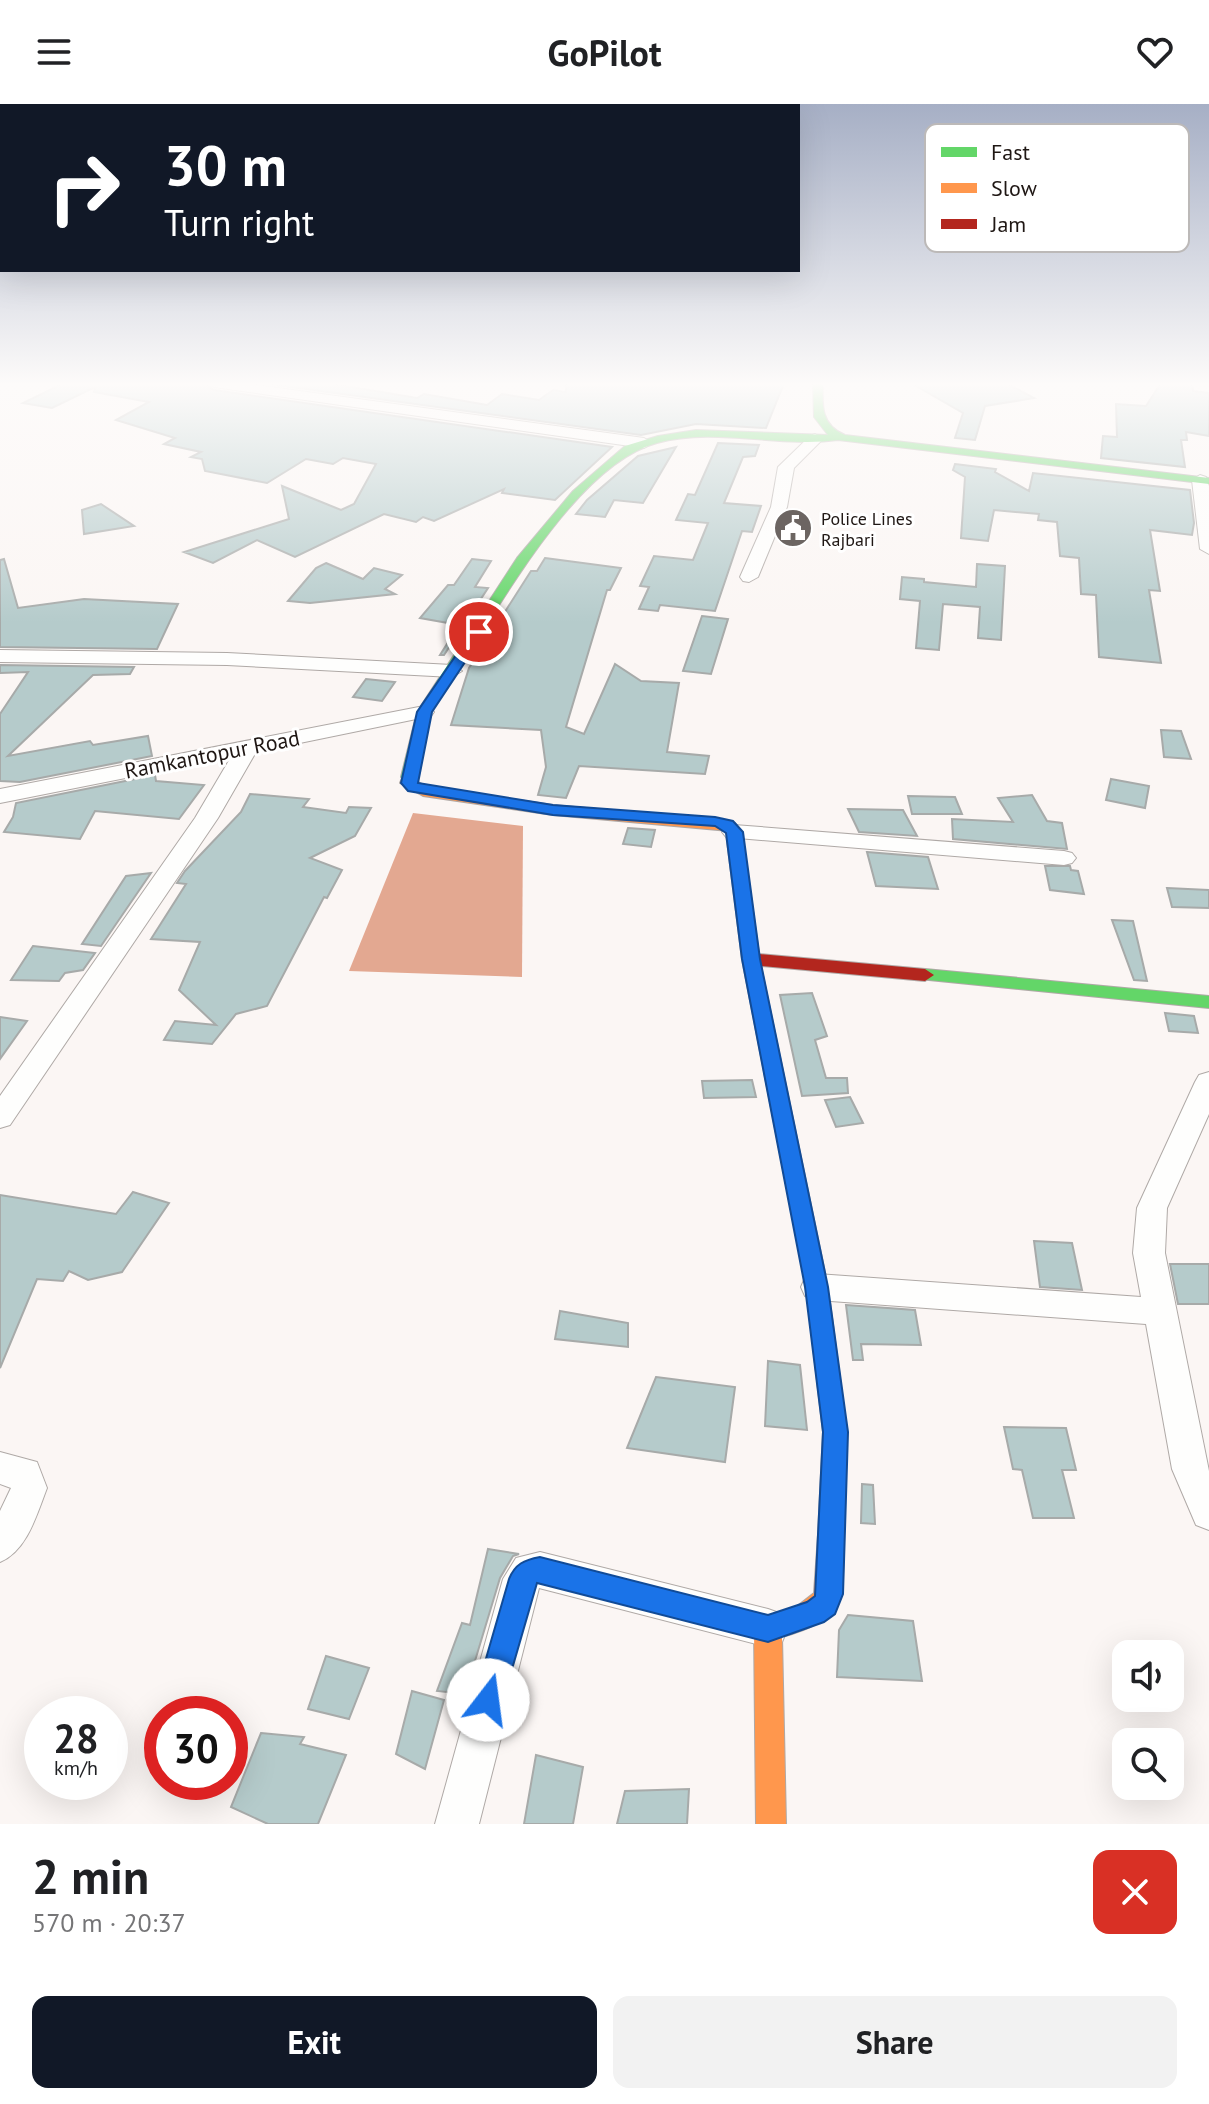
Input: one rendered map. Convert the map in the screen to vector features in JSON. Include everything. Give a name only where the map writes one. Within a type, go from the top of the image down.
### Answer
[{"type":"street","points":[[457,1824],[502,1648],[522,1579],[530,1571],[540,1570],[768,1628],[815,1613],[825,1605],[829,1594],[835,1432],[817,1287],[751,959],[734,832],[727,824],[715,821],[553,810],[417,789],[408,783],[424,712],[523,558],[577,493],[611,463]]},
{"type":"street","points":[[749,577],[779,507],[786,467],[790,463]]},
{"type":"street","points":[[1062,463],[1206,478]]},
{"type":"street","points":[[1092,463],[1206,478]]},
{"type":"street","points":[[1206,478],[1209,549]]},
{"type":"street","points":[[0,656],[227,659],[452,671]]},
{"type":"street","name":"Ramkantopur Road","points":[[3,798],[424,712]]},
{"type":"street","points":[[0,1118],[206,818],[248,747]]},
{"type":"street","points":[[734,832],[1064,858]]},
{"type":"street","points":[[751,959],[1209,1002]]},
{"type":"street","points":[[1209,1082],[1152,1208],[1149,1253],[1190,1469],[1209,1513]]},
{"type":"street","points":[[817,1287],[1161,1312]]},
{"type":"street","points":[[0,1468],[24,1474],[29,1488],[17,1517],[0,1544]]},
{"type":"street","points":[[768,1628],[771,1824]]},
{"type":"shaded area","points":[[413,813],[523,826],[522,977],[349,971]]},
{"type":"building","points":[[203,463],[299,463],[267,483],[205,471]]},
{"type":"building","points":[[372,463],[595,463],[555,500],[502,493],[504,489],[434,521],[423,517],[416,522],[384,514],[295,557],[257,540],[213,563],[184,552],[289,519],[282,486],[341,510],[354,504],[376,464]]},
{"type":"building","points":[[630,463],[666,463],[643,503],[614,500],[605,517],[576,514],[587,500]]},
{"type":"building","points":[[709,463],[740,463],[724,503],[761,506],[752,532],[742,531],[715,611],[660,605],[658,611],[639,609],[649,587],[640,586],[654,556],[693,560],[708,523],[676,520],[688,494],[695,495]]},
{"type":"building","points":[[1150,463],[1184,463],[1185,467]]},
{"type":"building","points":[[955,464],[996,469],[995,472],[1029,491],[1033,473],[1190,490],[1194,523],[1192,535],[1150,530],[1160,591],[1149,590],[1161,663],[1099,657],[1096,595],[1081,594],[1079,558],[1060,556],[1057,522],[1038,520],[1039,514],[994,510],[988,541],[961,538],[965,477],[953,470]]},
{"type":"building","points":[[101,504],[134,526],[84,534],[82,510]]},
{"type":"building","points":[[545,558],[621,568],[610,590],[607,590],[566,727],[584,734],[615,664],[641,681],[679,683],[667,752],[709,756],[705,774],[579,766],[566,798],[538,795],[546,767],[541,730],[451,725],[469,668],[531,571],[537,571]]},
{"type":"building","points":[[4,559],[18,608],[84,599],[178,604],[157,649],[0,647],[0,560]]},
{"type":"building","points":[[472,559],[491,561],[475,587],[488,588],[444,655],[440,655],[459,625],[420,618],[448,585],[454,585]]},
{"type":"building","points":[[326,563],[363,579],[374,568],[402,575],[385,589],[395,594],[310,603],[288,601],[316,568]]},
{"type":"building","points":[[977,564],[1005,566],[1001,640],[978,638],[980,607],[943,604],[939,650],[916,648],[920,601],[900,599],[902,577],[976,587]]},
{"type":"building","points":[[702,616],[728,619],[711,674],[683,671]]},
{"type":"building","points":[[0,665],[134,667],[130,674],[93,675],[8,756],[90,741],[93,745],[148,736],[152,756],[20,782],[0,781],[0,714],[28,672],[0,673]]},
{"type":"building","points":[[366,679],[395,682],[382,701],[353,697]]},
{"type":"building","points":[[1161,730],[1181,731],[1191,759],[1164,757]]},
{"type":"building","points":[[155,775],[156,781],[204,785],[179,819],[95,811],[80,839],[4,832],[13,817],[16,803]]},
{"type":"building","points":[[1111,779],[1149,786],[1145,808],[1106,800]]},
{"type":"building","points":[[250,794],[309,799],[303,807],[346,813],[349,807],[371,808],[355,836],[310,858],[342,870],[327,898],[324,897],[267,1006],[236,1014],[212,1044],[164,1040],[175,1021],[216,1025],[179,990],[200,942],[151,939],[186,884],[177,883],[185,871],[241,812]]},
{"type":"building","points":[[1032,795],[1047,821],[1062,823],[1067,849],[953,839],[952,819],[1013,822],[998,798]]},
{"type":"building","points":[[908,796],[955,797],[962,814],[912,814]]},
{"type":"building","points":[[848,809],[903,810],[917,836],[859,832]]},
{"type":"building","points":[[628,828],[655,830],[651,847],[623,844]]},
{"type":"building","points":[[867,852],[928,857],[938,889],[876,886]]},
{"type":"building","points":[[1045,866],[1070,866],[1071,870],[1078,871],[1084,894],[1050,890]]},
{"type":"building","points":[[151,873],[101,946],[82,944],[126,876]]},
{"type":"building","points":[[1167,888],[1209,890],[1209,908],[1172,907]]},
{"type":"building","points":[[1112,920],[1133,921],[1147,981],[1134,980]]},
{"type":"building","points":[[33,946],[95,953],[83,970],[65,973],[59,981],[11,980]]},
{"type":"building","points":[[812,993],[827,1036],[815,1040],[826,1078],[847,1078],[848,1093],[802,1096],[780,995]]},
{"type":"building","points":[[1165,1013],[1194,1016],[1198,1033],[1169,1031]]},
{"type":"building","points":[[0,1017],[27,1021],[0,1059]]},
{"type":"building","points":[[752,1080],[756,1097],[704,1098],[702,1081]]},
{"type":"building","points":[[850,1097],[863,1123],[836,1127],[825,1100]]},
{"type":"building","points":[[133,1192],[169,1203],[122,1272],[88,1280],[69,1271],[63,1281],[37,1279],[0,1368],[0,1195],[116,1214]]},
{"type":"building","points":[[1034,1241],[1072,1243],[1082,1290],[1040,1287]]},
{"type":"building","points":[[1170,1264],[1209,1264],[1209,1304],[1178,1304]]},
{"type":"building","points":[[846,1305],[915,1310],[921,1345],[861,1344],[863,1360],[853,1360]]},
{"type":"building","points":[[560,1311],[628,1323],[628,1347],[555,1339]]},
{"type":"building","points":[[768,1361],[800,1365],[807,1430],[765,1426]]},
{"type":"building","points":[[656,1377],[735,1387],[725,1462],[627,1448]]},
{"type":"building","points":[[1004,1427],[1066,1428],[1076,1470],[1062,1470],[1074,1518],[1033,1518],[1022,1470],[1013,1469]]},
{"type":"building","points":[[862,1484],[873,1485],[875,1524],[861,1523]]},
{"type":"building","points":[[488,1549],[519,1554],[513,1556],[500,1578],[465,1694],[437,1691],[462,1623],[470,1625]]},
{"type":"building","points":[[848,1615],[913,1621],[922,1681],[837,1677],[839,1630]]},
{"type":"building","points":[[326,1656],[369,1668],[349,1719],[308,1709]]},
{"type":"building","points":[[412,1691],[444,1700],[425,1769],[396,1754]]},
{"type":"building","points":[[261,1733],[304,1737],[300,1744],[346,1755],[318,1824],[268,1824],[231,1807],[234,1800],[248,1800],[248,1765]]},
{"type":"building","points":[[536,1755],[583,1767],[573,1824],[524,1824]]},
{"type":"building","points":[[689,1789],[687,1824],[617,1824],[625,1791]]},
{"type":"traffic: fast","points":[[409,777],[424,712],[523,558],[577,493],[611,463]]},
{"type":"traffic: fast","points":[[1058,463],[1209,481]]},
{"type":"traffic: fast","points":[[925,975],[1209,1002]]},
{"type":"traffic: slow","points":[[409,777],[408,783],[423,791],[553,810],[729,826]]},
{"type":"traffic: slow","points":[[771,1824],[768,1628],[803,1617],[824,1602],[829,1594],[831,1535]]},
{"type":"traffic: jam","points":[[729,826],[734,832],[751,959],[925,975]]},
{"type":"traffic: jam","points":[[751,959],[817,1287],[835,1432],[831,1535]]},
{"type":"place","name":"Police Lines Rajbari","points":[[793,528]]},
{"type":"route","points":[[479,632],[424,712],[408,783],[413,787],[553,810],[715,821],[727,824],[734,832],[751,959],[817,1287],[835,1432],[829,1594],[825,1605],[815,1613],[768,1628],[540,1570],[530,1571],[522,1579],[488,1700]]}]
